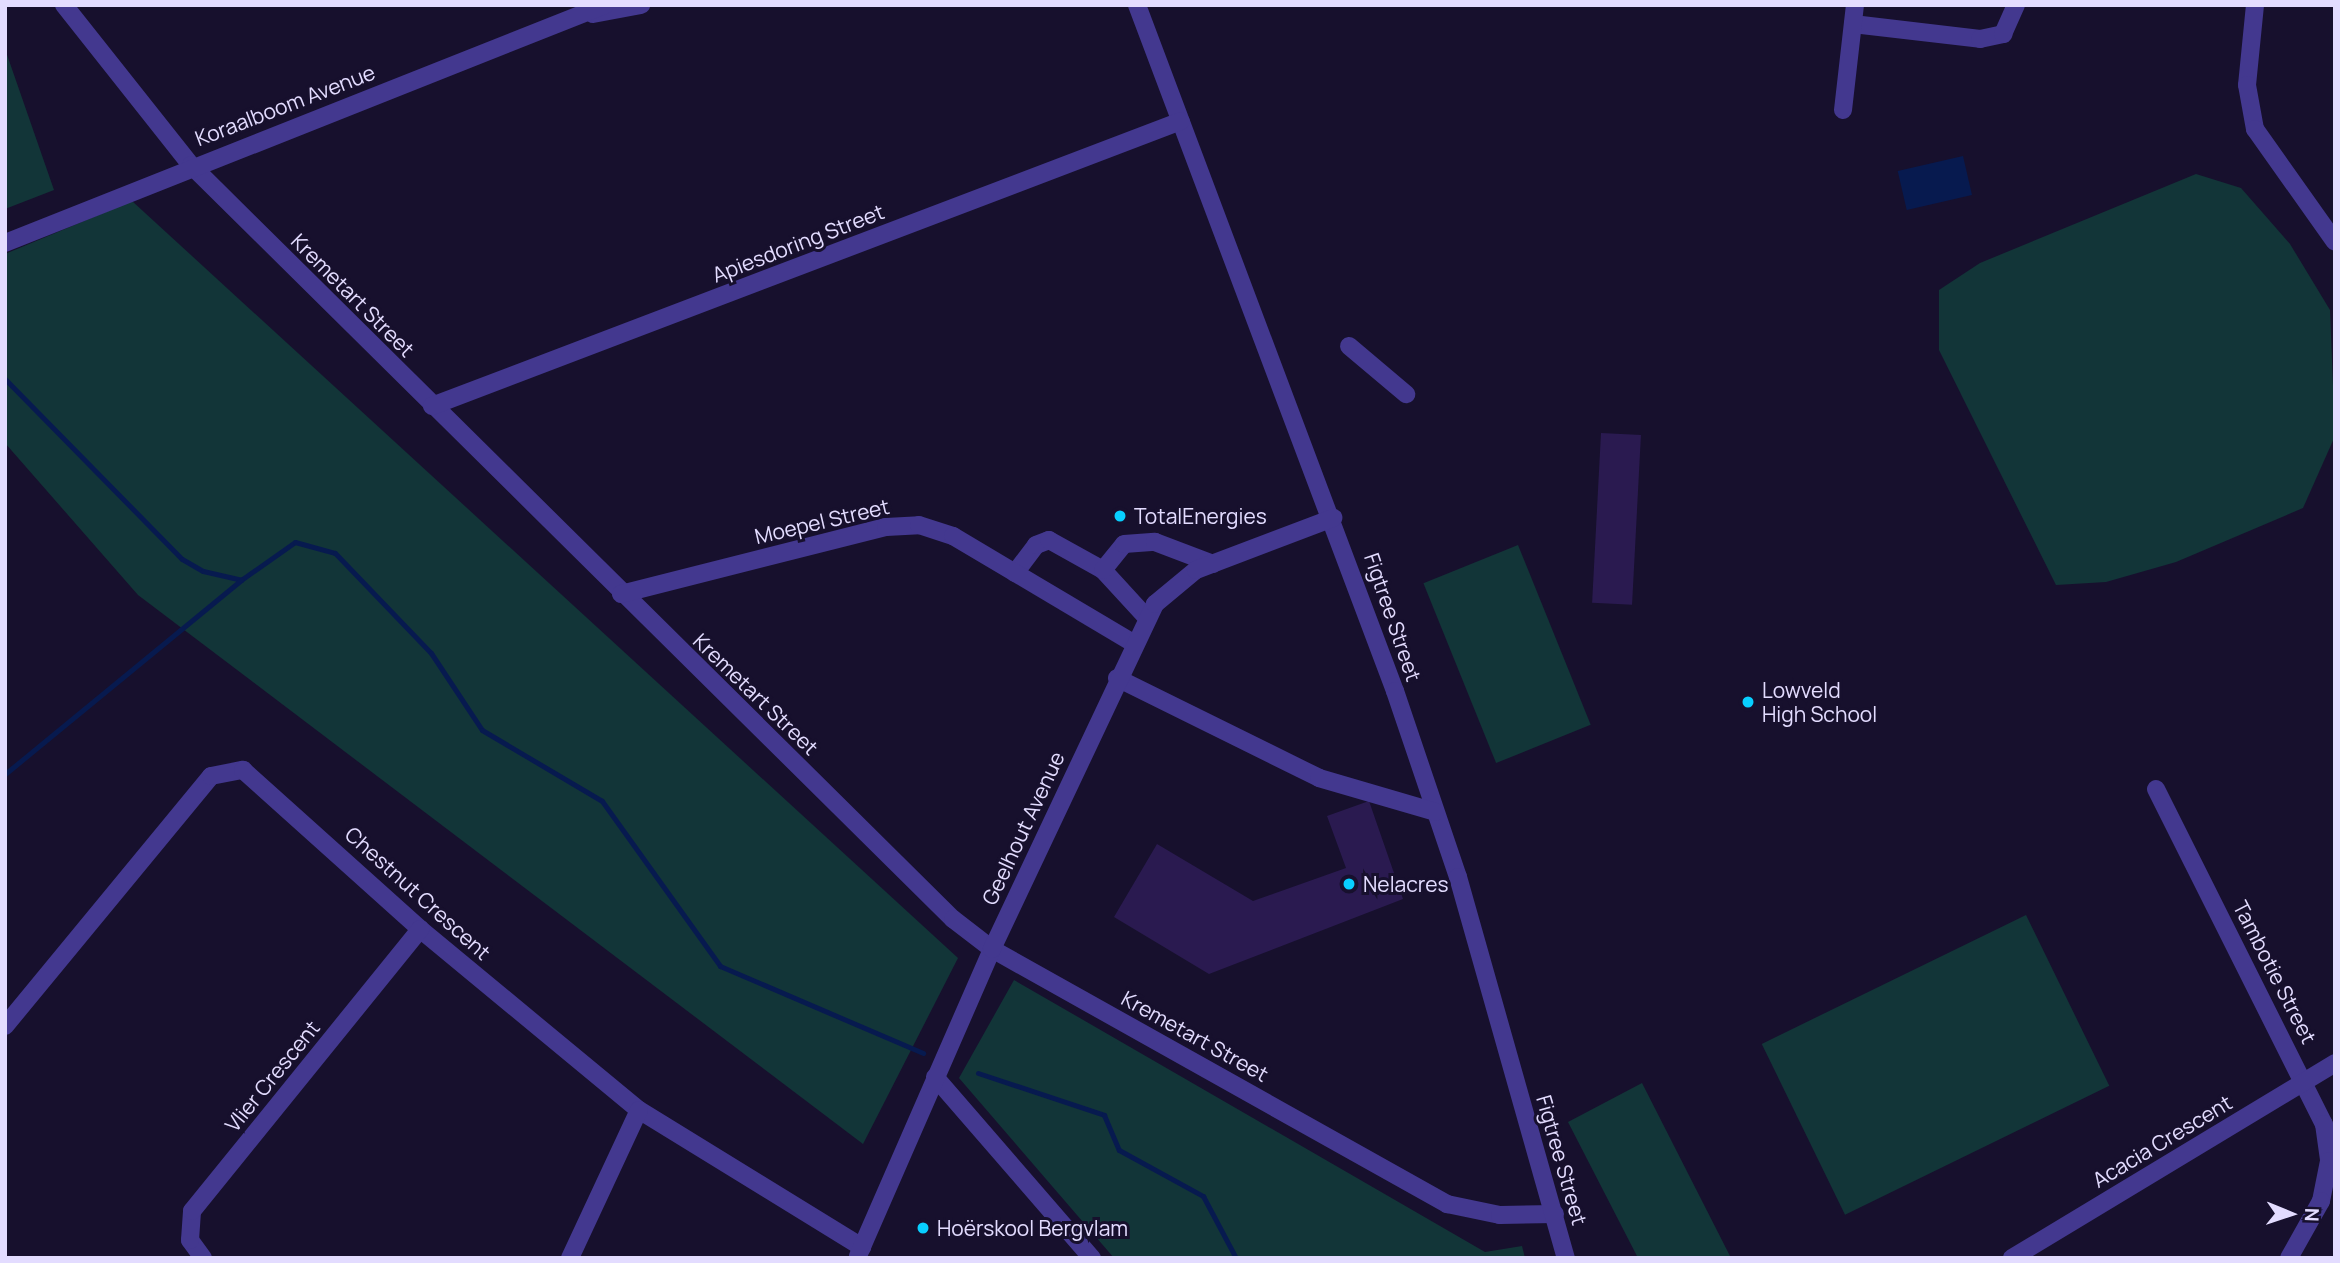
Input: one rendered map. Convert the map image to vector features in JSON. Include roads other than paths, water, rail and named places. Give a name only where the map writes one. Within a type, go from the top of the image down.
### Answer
[{"type":"street","name":"Kremetart Street","points":[[64,5],[191,165],[621,594],[953,919],[992,949],[1447,1204],[1500,1215],[1555,1213]]},
{"type":"street","name":"Koraalboom Avenue","points":[[5,243],[191,165],[583,16],[605,5]]},
{"type":"street","name":"Koraalboom Avenue","points":[[583,16],[641,5]]},
{"type":"street","name":"Figtree Street","points":[[1137,5],[1333,517],[1436,812],[1566,1258]]},
{"type":"street","points":[[1843,110],[1855,5]]},
{"type":"street","points":[[1853,24],[1980,38],[2003,34],[2016,5]]},
{"type":"street","points":[[2255,5],[2247,85],[2255,129],[2335,242]]},
{"type":"street","name":"Apiesdoring Street","points":[[432,406],[1181,121]]},
{"type":"street","points":[[1349,346],[1406,394]]},
{"type":"street","name":"Geelhout Avenue","points":[[859,1252],[992,949],[1147,618],[1176,583],[1213,564],[1333,517]]},
{"type":"street","name":"Moepel Street","points":[[621,594],[886,527],[919,525],[953,536],[1133,643]]},
{"type":"street","points":[[1103,570],[1124,544],[1140,539],[1213,564]]},
{"type":"street","points":[[1015,573],[1036,545],[1049,540],[1103,570],[1147,618]]},
{"type":"street","points":[[1117,678],[1319,778],[1436,812]]},
{"type":"street","name":"Chestnut Crescent","points":[[5,1026],[219,771],[254,774],[420,929],[639,1110],[859,1252]]},
{"type":"street","name":"Tambotie Street","points":[[2156,789],[2305,1081],[2324,1124],[2329,1161],[2321,1201],[2289,1258]]},
{"type":"street","name":"Vlier Crescent","points":[[202,1258],[190,1240],[192,1211],[420,929]]},
{"type":"street","name":"Acacia Crescent","points":[[2012,1258],[2335,1063]]},
{"type":"street","points":[[935,1077],[1092,1258]]},
{"type":"street","points":[[570,1258],[639,1110]]},
{"type":"water","points":[[1963,156],[1972,195],[1907,210],[1898,171]]},
{"type":"waterway","points":[[5,379],[182,559],[203,571],[241,580],[295,542],[335,553],[431,653],[482,730],[602,801],[720,966],[923,1053]]},
{"type":"waterway","points":[[5,774],[241,580]]},
{"type":"waterway","points":[[978,1073],[1104,1115],[1119,1150],[1203,1196],[1236,1258]]},
{"type":"place","name":"TotalEnergies","points":[[1120,516]]},
{"type":"place","name":"Lowveld High School","points":[[1748,702]]},
{"type":"place","name":"Nelacres","points":[[1349,884]]},
{"type":"place","name":"Hoërskool Bergvlam","points":[[923,1228]]}]
